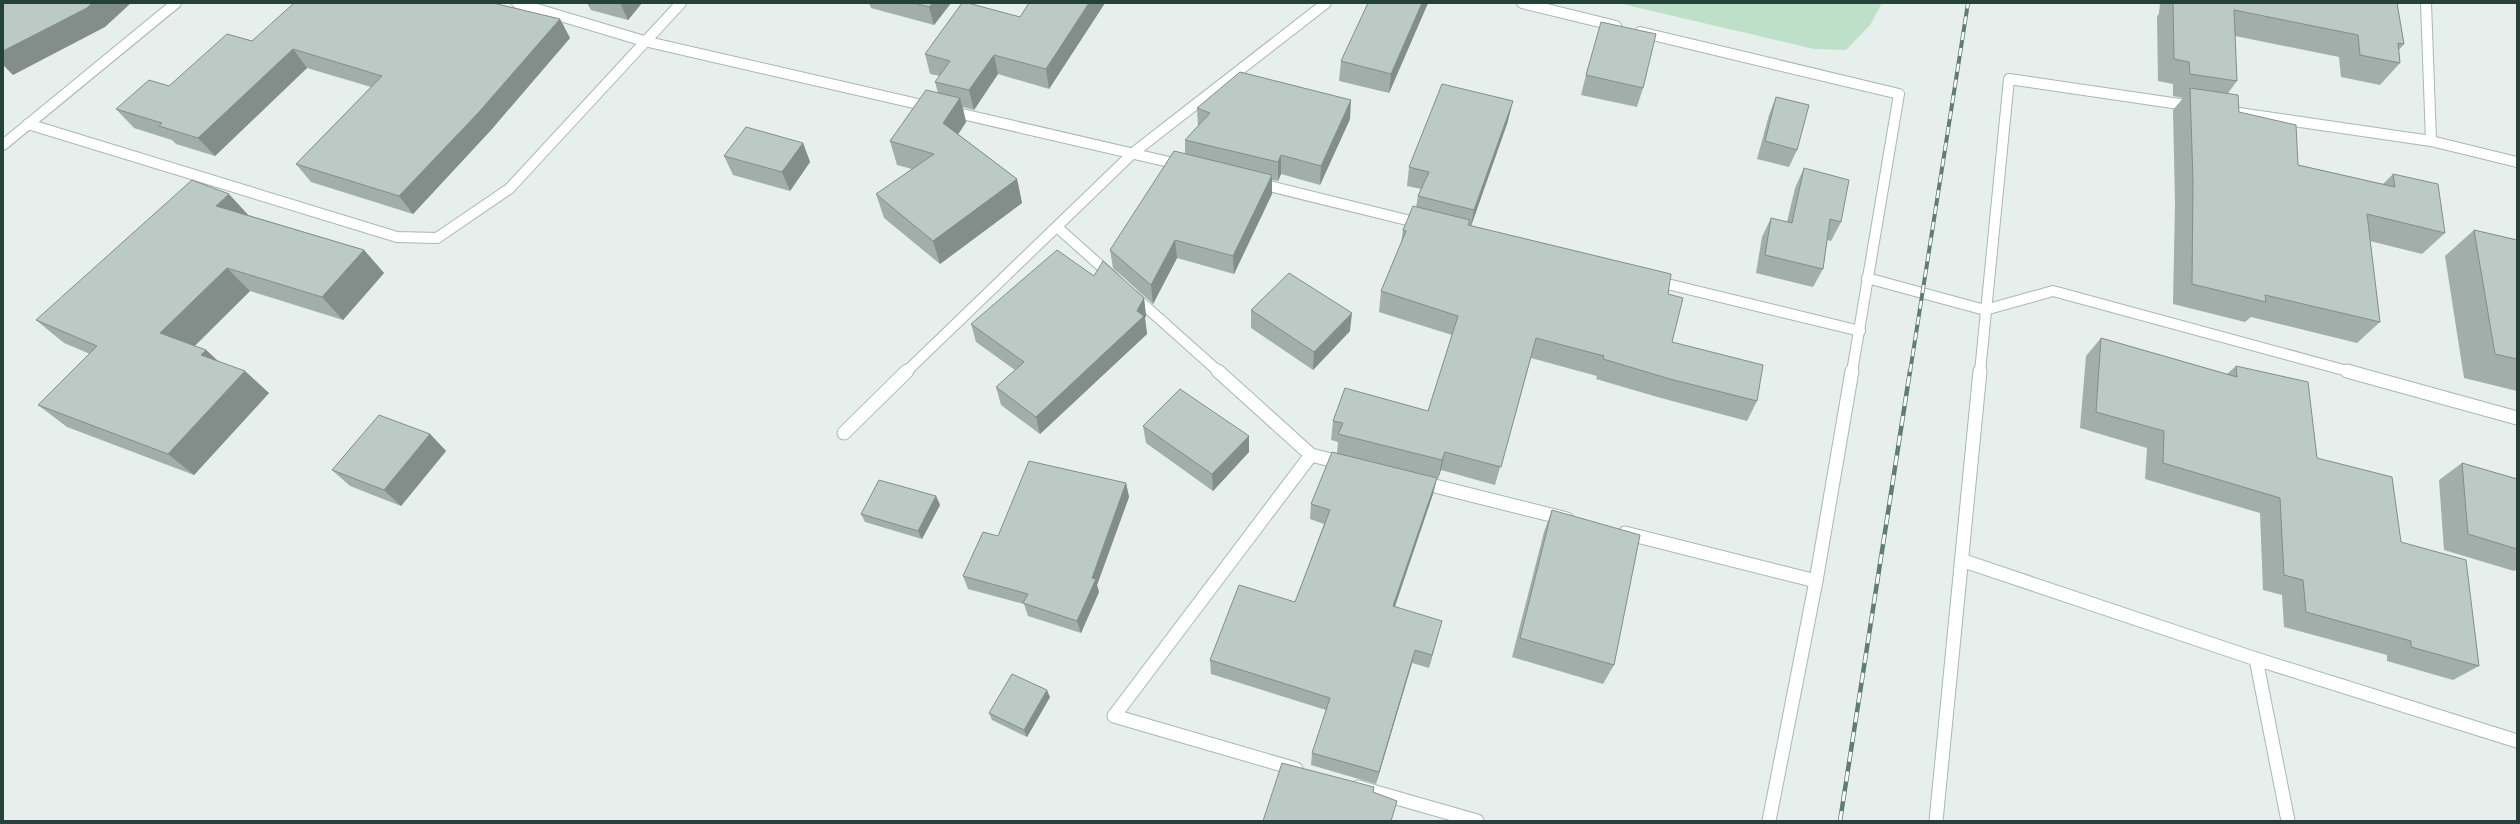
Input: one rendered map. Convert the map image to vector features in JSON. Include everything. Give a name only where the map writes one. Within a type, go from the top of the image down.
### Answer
[{"type":"street","points":[[3,145],[176,3]]},
{"type":"street","points":[[517,3],[644,41],[1195,168]]},
{"type":"street","points":[[28,124],[397,237],[437,238],[509,189],[644,41],[681,3]]},
{"type":"street","points":[[844,433],[1133,153],[1326,3]]},
{"type":"street","points":[[1522,3],[1899,94],[1867,278],[1860,331],[1816,581],[1769,821]]},
{"type":"street","points":[[2426,3],[2430,142]]},
{"type":"street","points":[[1936,821],[1964,561],[1985,310],[2009,79],[2204,108]]},
{"type":"street","points":[[2228,111],[2430,142],[2517,162]]},
{"type":"street","points":[[1249,181],[1435,227]]},
{"type":"street","points":[[1057,227],[1310,455],[1356,466]]},
{"type":"street","points":[[1643,278],[1860,331]]},
{"type":"street","points":[[1867,278],[1985,310],[2053,291],[2517,418]]},
{"type":"street","points":[[1310,455],[1114,716],[1311,773]]},
{"type":"street","points":[[1410,480],[1579,522]]},
{"type":"street","points":[[1609,529],[1816,581]]},
{"type":"street","points":[[1964,561],[2256,660],[2517,741]]},
{"type":"street","points":[[2256,660],[2288,821]]},
{"type":"street","points":[[1341,782],[1477,821]]},
{"type":"green space","points":[[1618,3],[1882,3],[1870,25],[1846,50],[1814,49]]},
{"type":"building","points":[[3,3],[92,3],[87,8],[3,51]]},
{"type":"building","points":[[294,3],[493,3],[560,19],[479,112],[399,196],[296,164],[382,76],[293,49],[198,138],[159,126],[162,123],[116,109],[149,80],[169,86],[227,34],[252,41]]},
{"type":"building","points":[[914,3],[933,3],[929,7]]},
{"type":"building","points":[[962,3],[968,3],[1020,17],[1029,3],[1089,3],[1046,69],[994,55],[969,90],[935,82],[950,61],[925,54]]},
{"type":"building","points":[[1368,3],[1422,3],[1391,74],[1341,61]]},
{"type":"building","points":[[2173,3],[2397,3],[2404,44],[2398,43],[2400,63],[2360,55],[2358,35],[2234,10],[2237,81],[2190,74],[2189,62],[2174,59]]},
{"type":"building","points":[[1601,22],[1656,34],[1643,88],[1586,75]]},
{"type":"building","points":[[1240,72],[1351,100],[1321,166],[1281,155],[1278,162],[1185,140],[1210,113],[1197,108]]},
{"type":"building","points":[[1442,84],[1513,101],[1474,210],[1418,196],[1429,172],[1409,167]]},
{"type":"building","points":[[2190,88],[2238,95],[2239,112],[2296,125],[2298,165],[2395,187],[2393,174],[2438,184],[2445,233],[2367,214],[2380,322],[2265,295],[2266,302],[2192,284],[2193,182]]},
{"type":"building","points":[[926,90],[960,98],[943,123],[1017,179],[933,241],[876,194],[934,154],[890,141]]},
{"type":"building","points":[[1776,97],[1809,105],[1797,150],[1765,141]]},
{"type":"building","points":[[746,127],[803,143],[782,172],[724,156]]},
{"type":"building","points":[[1174,151],[1272,175],[1233,256],[1175,240],[1151,285],[1110,250]]},
{"type":"building","points":[[1804,168],[1849,180],[1841,222],[1830,219],[1823,269],[1765,255],[1771,218],[1792,223]]},
{"type":"building","points":[[192,180],[229,194],[216,206],[364,250],[322,297],[227,268],[160,333],[206,350],[201,355],[245,371],[168,454],[38,405],[97,346],[36,320]]},
{"type":"building","points":[[1413,206],[1470,220],[1468,225],[1671,274],[1668,294],[1683,298],[1672,342],[1763,365],[1757,401],[1670,379],[1603,359],[1604,356],[1536,338],[1501,467],[1445,452],[1442,460],[1338,434],[1343,423],[1333,421],[1345,388],[1428,411],[1458,316],[1381,291],[1406,231],[1403,230]]},
{"type":"building","points":[[2474,230],[2517,240],[2517,359],[2495,354]]},
{"type":"building","points":[[1057,250],[1094,276],[1103,261],[1144,298],[1137,311],[1144,316],[1036,417],[996,387],[1024,362],[971,324]]},
{"type":"building","points":[[1289,273],[1352,313],[1314,352],[1251,310]]},
{"type":"building","points":[[2101,338],[2237,377],[2236,366],[2308,382],[2317,458],[2392,477],[2401,542],[2466,560],[2479,666],[2411,647],[2411,641],[2306,612],[2303,580],[2284,575],[2280,498],[2163,463],[2164,431],[2096,412]]},
{"type":"building","points":[[1180,389],[1249,436],[1212,474],[1143,426]]},
{"type":"building","points":[[379,415],[430,434],[384,490],[332,470]]},
{"type":"building","points":[[1332,452],[1437,478],[1393,606],[1442,621],[1432,655],[1415,650],[1379,772],[1312,753],[1330,698],[1210,660],[1239,585],[1295,602],[1330,510],[1311,504]]},
{"type":"building","points":[[1029,461],[1126,483],[1092,578],[1096,579],[1077,621],[1023,603],[1028,594],[963,576],[983,532],[998,536]]},
{"type":"building","points":[[2462,463],[2517,479],[2517,549],[2468,534]]},
{"type":"building","points":[[879,480],[936,496],[918,531],[861,514]]},
{"type":"building","points":[[1552,510],[1640,535],[1614,665],[1520,638]]},
{"type":"building","points":[[1012,674],[1047,690],[1024,730],[989,713]]},
{"type":"building","points":[[1282,763],[1374,787],[1373,792],[1397,801],[1391,821],[1263,821]]},
{"type":"railway","points":[[1910,372],[1968,3]]},
{"type":"railway","points":[[1840,821],[1910,371]]}]
